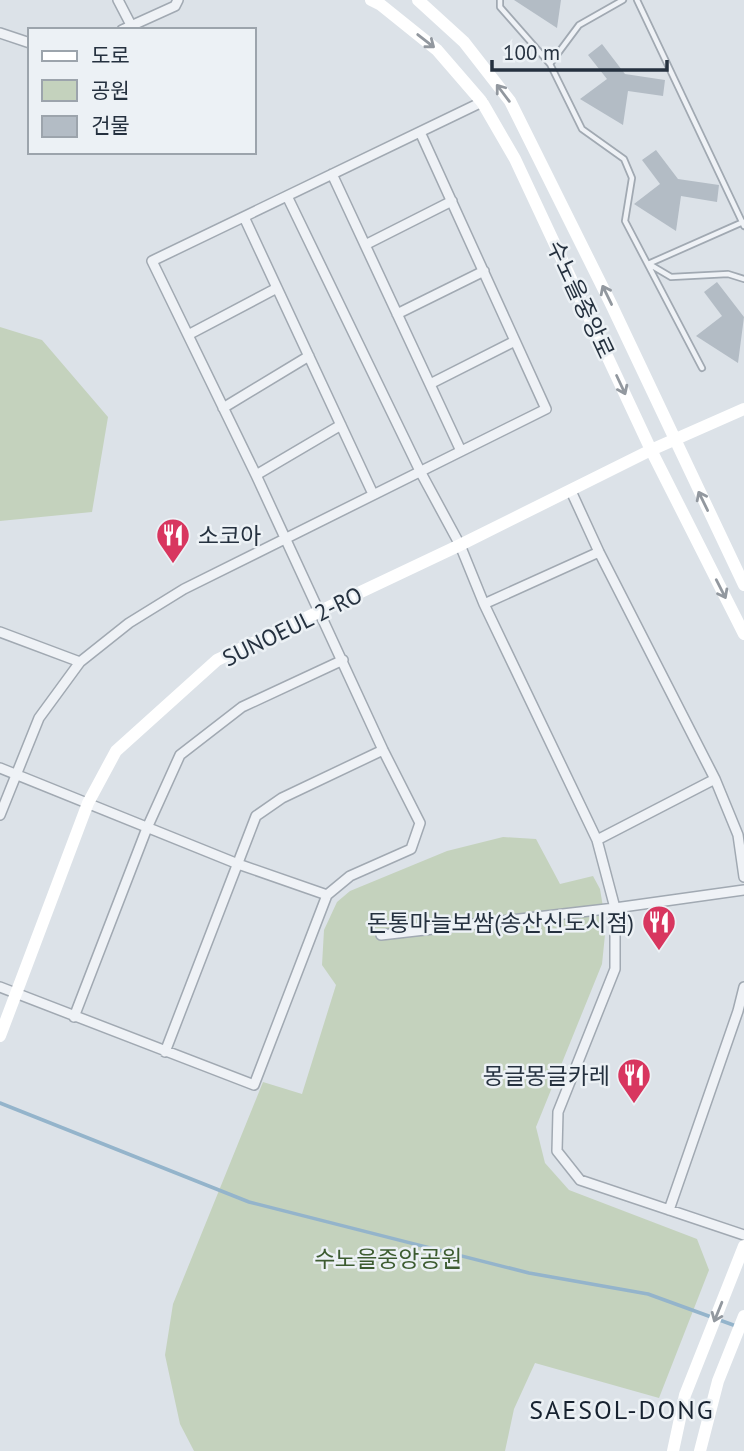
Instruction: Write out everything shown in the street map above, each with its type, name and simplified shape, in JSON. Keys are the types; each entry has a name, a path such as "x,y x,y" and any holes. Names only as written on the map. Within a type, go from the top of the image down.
{"main road":[{"name":"수노을중앙로","path":"371,0 437,50 482,102 515,159 651,450 744,634"},
{"name":"수노을중앙로","path":"418,0 464,42 510,102 611,303 674,442 744,584"},
{"name":"SUNOEUL 2-RO","path":"0,1036 88,803 116,751 217,660 460,545 651,450 744,409"},
{"path":"673,1451 685,1395 744,1246"},
{"path":"699,1451 718,1381 744,1316"}],"street":[{"path":"118,0 127,28 175,6 178,0"},
{"path":"0,33 28,42"},
{"path":"0,987 254,1085 327,895 350,876 411,849 420,823 152,261 482,102"},
{"path":"0,815 39,718 80,662 129,623 184,589 547,409 421,132"},
{"path":"332,174 461,451"},
{"path":"287,196 420,471 460,545 484,604 597,840 615,908 615,969 558,1112 557,1151 580,1180 744,1235"},
{"path":"365,245 452,201"},
{"path":"244,217 373,494"},
{"path":"397,314 484,271"},
{"path":"188,335 277,288"},
{"path":"430,384 516,341"},
{"path":"223,408 309,356"},
{"path":"256,475 341,425"},
{"path":"571,491 599,552 716,779 737,835 744,877"},
{"path":"484,604 599,552"},
{"path":"0,632 80,662"},
{"path":"74,1017 147,828 180,755 242,707 343,660"},
{"path":"165,1052 256,816 282,798 383,750"},
{"path":"0,768 238,864 327,895"},
{"path":"597,840 716,779"},
{"path":"381,935 744,890"},
{"path":"669,1210 744,987"}],"lane":[{"path":"500,0 500,7 550,64 582,129 624,159 632,178 625,221 702,368"},
{"path":"550,64 579,25 623,0"},
{"path":"637,0 743,223 648,264"},
{"path":"648,264 671,277 728,274 744,279"}],"green space":[{"path":"0,327 42,340 108,417 92,512 0,521"},
{"name":"수노을중앙공원","path":"503,837 536,839 560,884 593,876 600,889 606,925 602,964 536,1127 545,1163 569,1190 697,1239 709,1270 659,1398 535,1363 514,1409 505,1451 194,1451 180,1424 165,1355 173,1304 263,1082 302,1094 336,985 322,965 324,930 337,902 350,891 447,851"}],"building":[{"path":"514,0 561,0 557,28"},
{"path":"602,44 625,74 665,80 663,96 628,91 623,125 580,99 607,79 588,55"},
{"path":"656,150 678,179 719,185 717,202 681,196 676,231 634,204 660,184 642,160"},
{"path":"717,282 744,317 738,363 696,336 722,316 704,292"}],"waterway":[{"path":"0,1103 249,1202 529,1273 648,1294 736,1326"}],"place":[{"name":"소코아","path":"173,565"},
{"name":"돈통마늘보쌈(송산신도시점)","path":"659,952"},
{"name":"몽글몽글카레","path":"634,1105"}],"district":[{"name":"SAESOL-DONG","path":"622,1409"}]}
